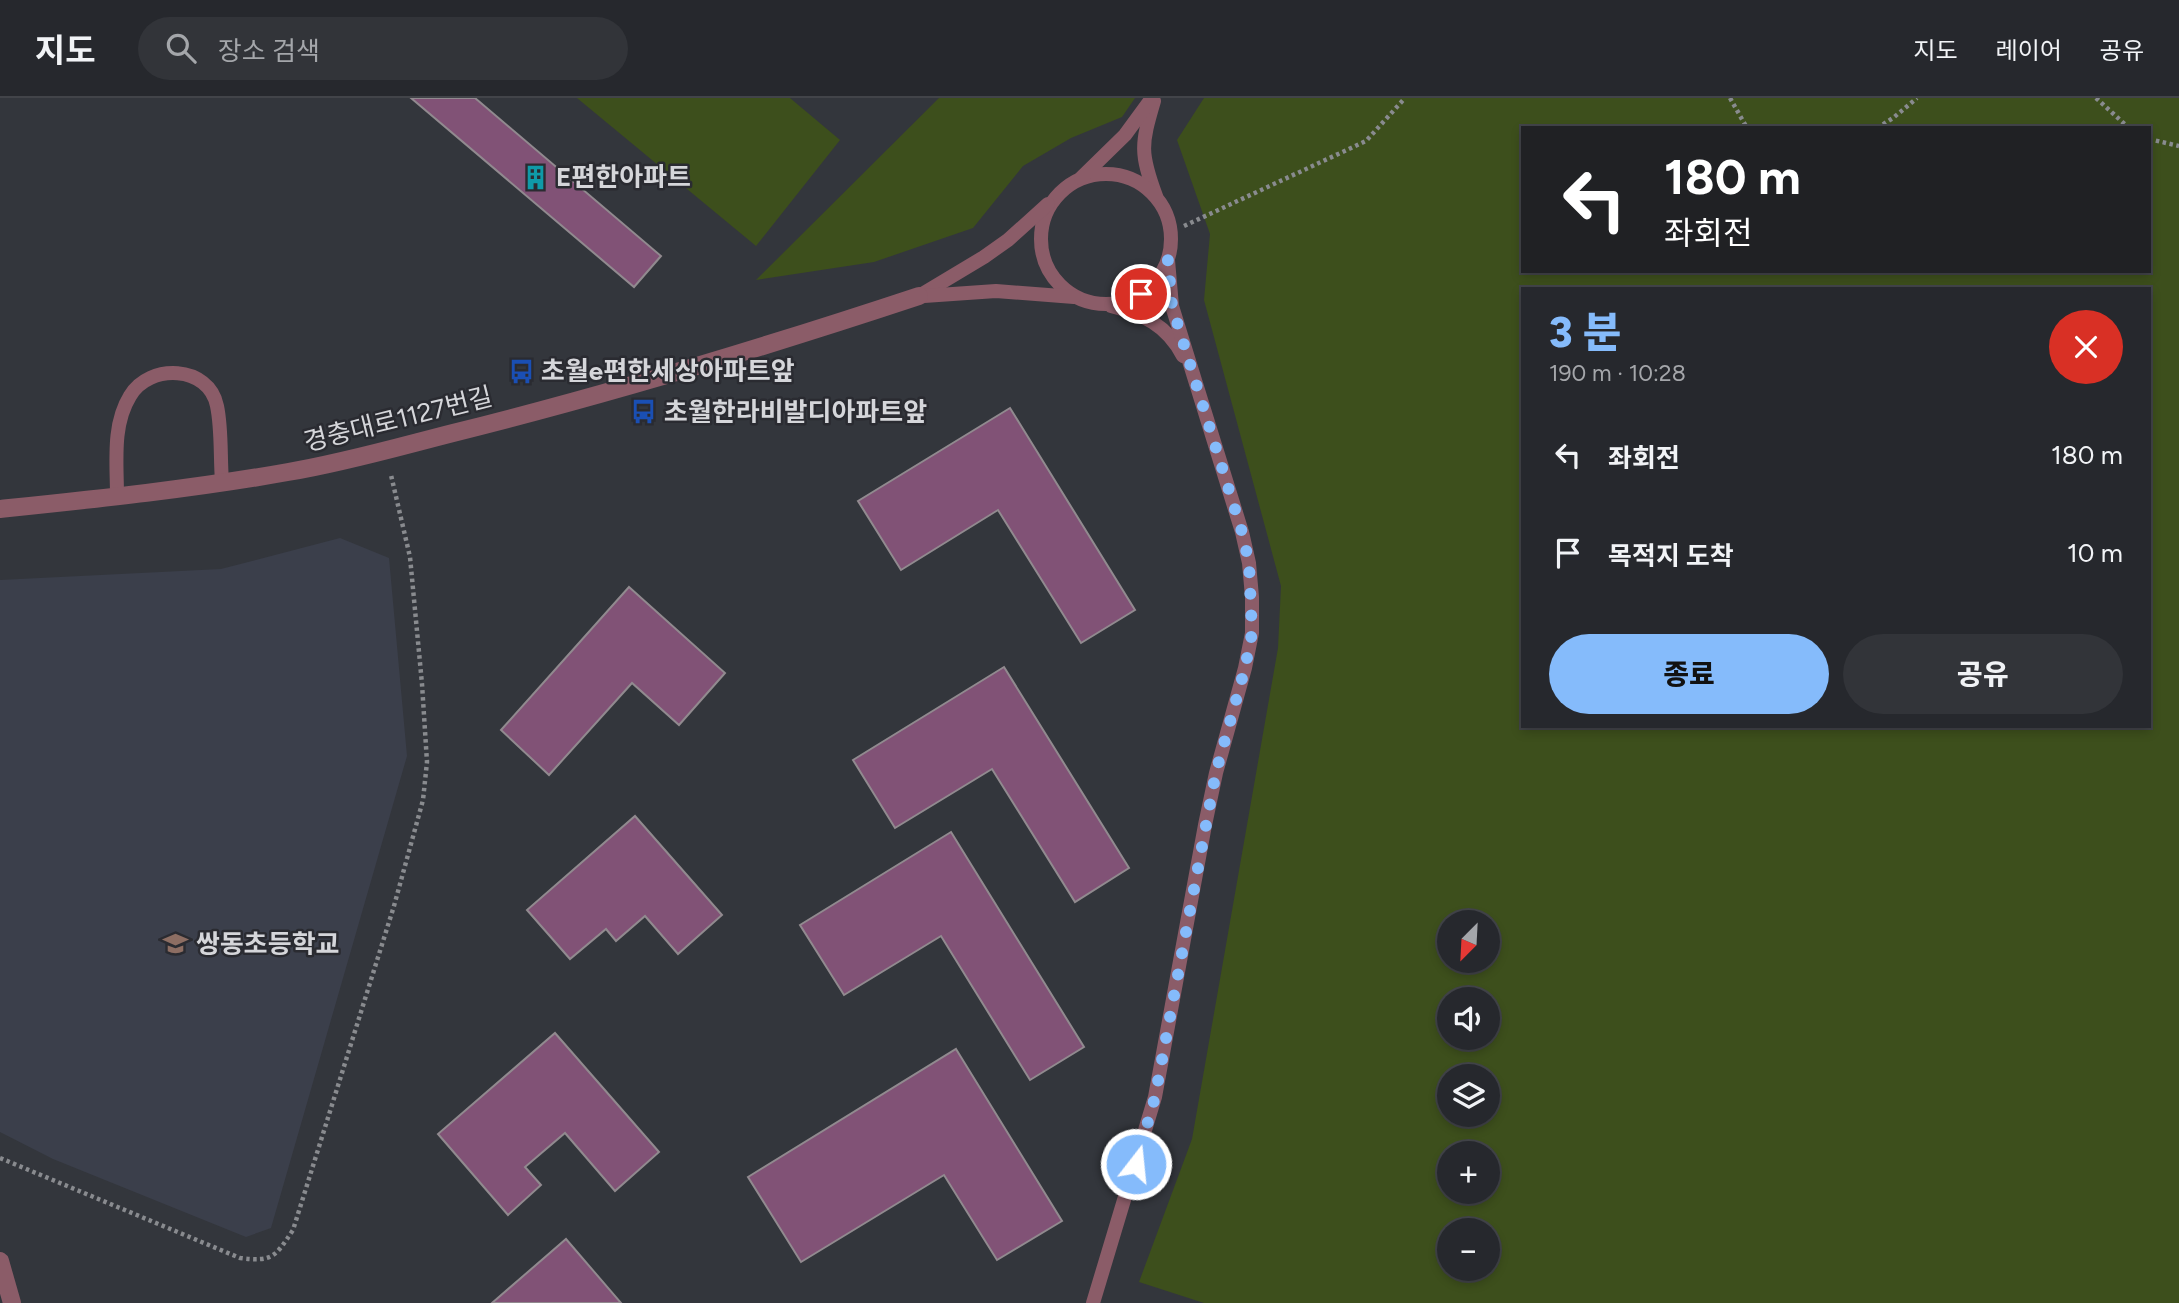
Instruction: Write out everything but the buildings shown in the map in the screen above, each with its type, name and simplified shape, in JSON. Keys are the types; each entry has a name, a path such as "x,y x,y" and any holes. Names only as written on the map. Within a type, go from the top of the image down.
{"street":[{"name":"경충대로1127번길","path":"0,509 289,472 385,450 751,351 919,296"},
{"path":"0,1261 12,1303"}],"lane":[{"path":"919,296 1008,240 1112,149 1153,98"},
{"path":"1093,1303 1155,1097 1216,772 1252,633 1249,563 1242,532 1172,306 1168,260 1172,238 1168,217 1157,197 1143,152 1144,135 1153,98"},
{"path":"1078,180 1099,174 1120,175 1140,183 1157,197"},
{"path":"1061,192 1048,208 1042,228 1042,249 1049,269 1062,286 1079,298"},
{"path":"1099,303 1121,302 1141,294 1158,279 1168,260"},
{"path":"919,296 996,291 1079,298 1135,312 1165,331 1178,347 1192,374"},
{"path":"117,496 116,443 130,395 145,378 169,372 192,376 209,388 217,405 222,481"},
{"path":"1079,1303 1087,1297 1107,1263"}],"path":[{"path":"1184,226 1366,141 1405,98"},
{"path":"1730,98 1746,126"},
{"path":"1880,126 1917,98"},
{"path":"2096,98 2127,126"},
{"path":"2151,139 2179,146"},
{"path":"0,1158 240,1258 263,1261 280,1250 293,1230 394,906 423,800 427,762 410,557 385,450"}],"shaded area":[{"name":"쌍동초등학교","path":"340,538 389,558 407,756 271,1228 246,1237 53,1159 0,1132 0,580 221,569"}],"green space":[{"path":"577,98 790,98 840,140 756,246"},
{"path":"939,98 1135,98 1122,117 1071,138 1023,166 973,228 874,262 756,280"},
{"path":"1204,98 2179,98 2179,1303 1204,1303 1139,1282 1192,1139 1278,648 1281,586 1204,300 1210,234 1177,140"}],"place":[{"name":"E편한아파트","path":"536,177"},
{"name":"초월e편한세상아파트앞","path":"521,371"},
{"name":"초월한라비발디아파트앞","path":"644,412"},
{"name":"쌍동초등학교","path":"176,944"}],"route":[{"path":"1136,1164 1155,1097 1216,772 1252,633 1249,563 1242,532 1172,306 1168,260 1158,279 1141,294"}]}
